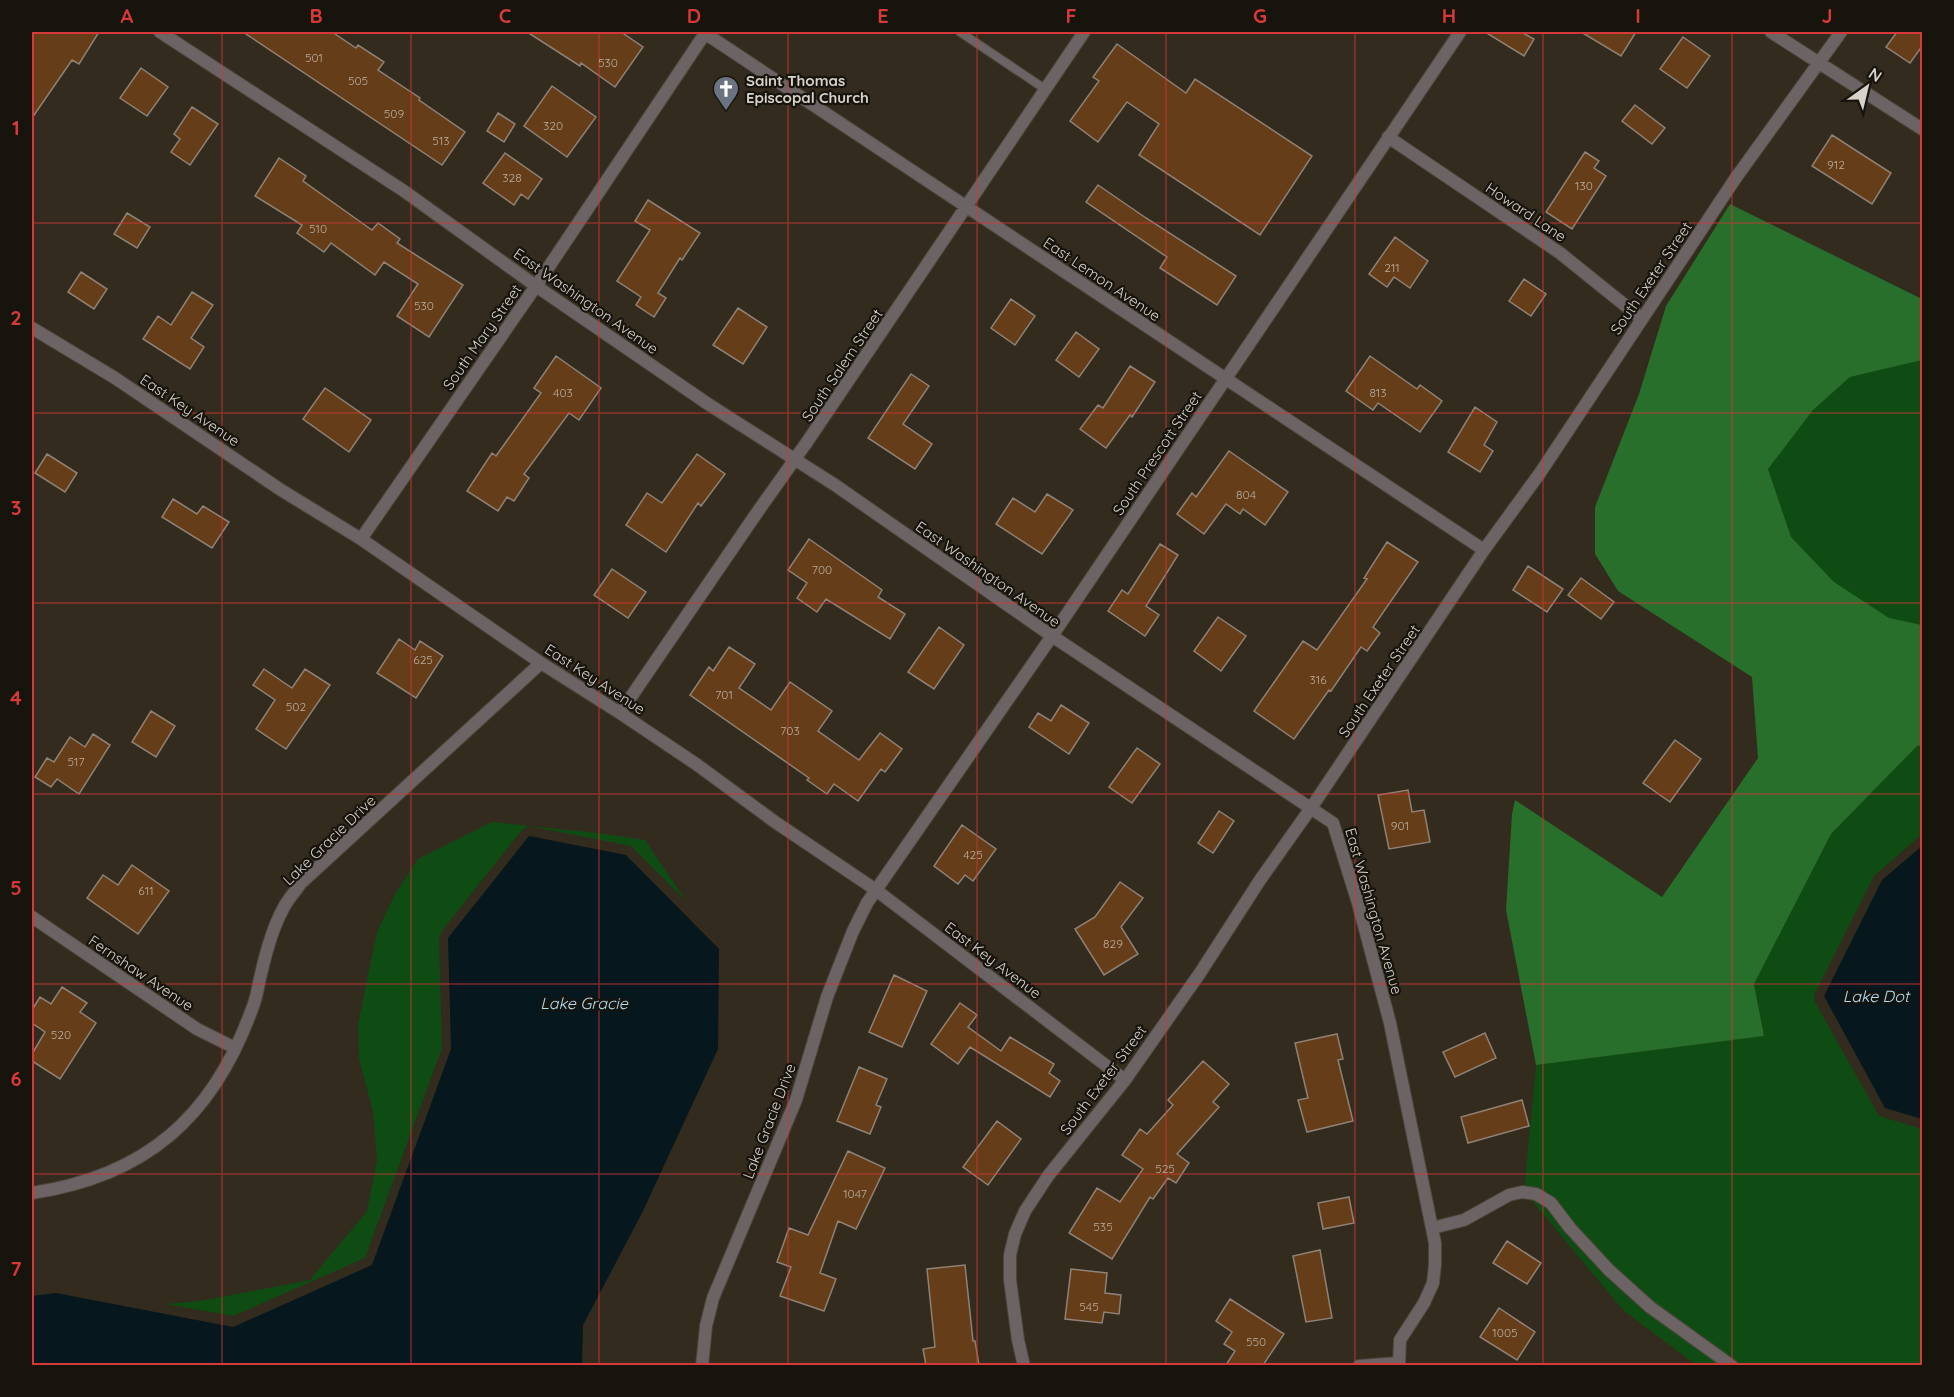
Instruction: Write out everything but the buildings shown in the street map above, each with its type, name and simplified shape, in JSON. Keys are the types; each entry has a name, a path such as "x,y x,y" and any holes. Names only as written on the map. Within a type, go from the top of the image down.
{"street":[{"name":"East Washington Avenue","path":"160,32 404,191 536,286 708,404 794,459 1052,636 1334,823 1390,1023 1432,1228 1436,1265 1432,1283 1424,1303 1400,1340 1399,1364"},
{"name":"South Mary Street","path":"361,539 536,286 705,32"},
{"name":"East Lemon Avenue","path":"705,32 1484,550"},
{"name":"South Salem Street","path":"620,713 967,207 1084,32"},
{"name":"South Prescott Street","path":"876,890 1052,636 1460,32"},
{"path":"1772,32 1923,129"},
{"name":"South Exeter Street","path":"1024,1365 1017,1340 1010,1280 1010,1255 1015,1234 1025,1210 1048,1176 1125,1080 1200,973 1260,880 1484,550 1540,473 1735,179 1841,32"},
{"name":"Howard Lane","path":"1388,137 1560,253 1642,319"},
{"name":"East Key Avenue","path":"32,328 115,378 281,490 361,539 541,663 620,713 876,890 1125,1080"},
{"name":"Lake Gracie Drive","path":"32,1193 88,1181 115,1170 163,1142 189,1120 223,1075 253,1008 271,935 283,908 301,883 541,663"},
{"name":"Lake Gracie Drive","path":"702,1365 706,1326 713,1298 796,1100 828,997 853,931 876,890"},
{"name":"Fernshaw Avenue","path":"32,917 197,1029 235,1048"},
{"path":"1432,1228 1464,1220 1509,1195 1522,1192 1536,1194 1551,1203 1570,1228 1609,1270 1650,1307 1732,1365"},
{"path":"1359,1365 1399,1364"}],"lane":[{"path":"960,32 1045,89"}],"green space":[{"path":"1730,204 1922,299 1922,360 1850,377 1813,410 1768,469 1791,537 1834,582 1889,618 1922,625 1922,745 1917,746 1831,834 1754,984 1764,1036 1536,1065 1506,910 1512,814 1515,800 1662,897 1758,758 1752,677 1618,591 1595,554 1595,507 1639,394 1666,306"},
{"path":"1922,360 1922,625 1889,619 1834,582 1791,537 1768,469 1813,410 1850,377"},
{"path":"1922,745 1922,834 1874,876 1814,995 1815,1002 1879,1116 1922,1129 1922,1365 1696,1365 1623,1310 1524,1191 1536,1065 1764,1036 1754,984 1831,834 1917,746"},
{"path":"492,822 598,833 645,840 686,901 631,846 529,826 522,830 441,932 439,939 442,1048 365,1258 233,1316 166,1304 200,1301 310,1280 367,1211 377,1160 373,1112 359,1058 358,1024 377,932 395,894 418,859"}],"water":[{"name":"Lake Gracie","path":"529,836 626,855 719,949 718,1049 642,1213 583,1325 582,1365 32,1365 32,1296 56,1293 233,1327 372,1265 451,1049 448,938"},
{"name":"Lake Dot","path":"1922,846 1922,1119 1885,1108 1824,996 1882,880"}],"place":[{"name":"Saint Thomas Episcopal Church","path":"726,112"}]}
